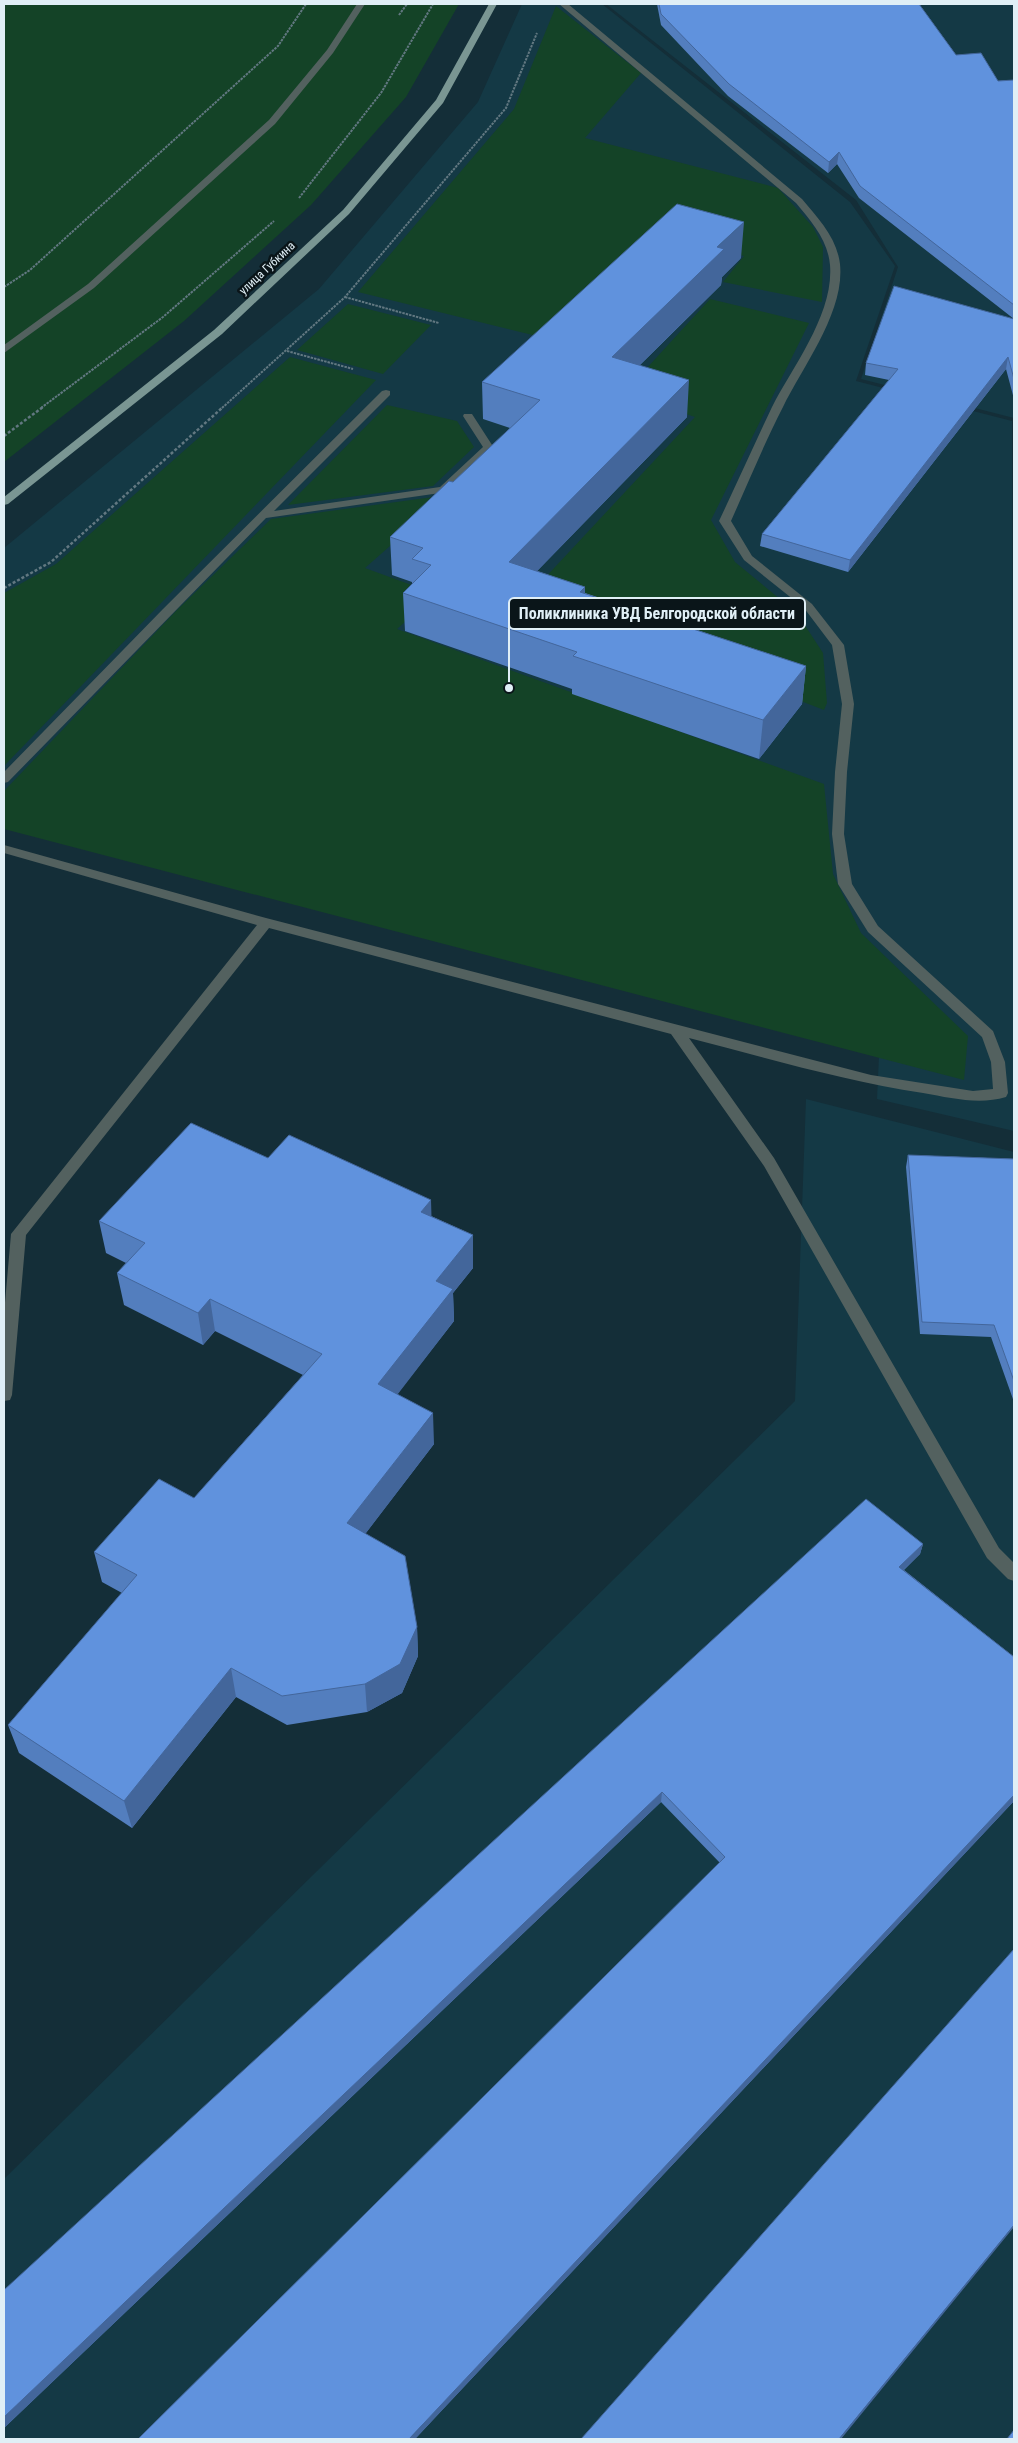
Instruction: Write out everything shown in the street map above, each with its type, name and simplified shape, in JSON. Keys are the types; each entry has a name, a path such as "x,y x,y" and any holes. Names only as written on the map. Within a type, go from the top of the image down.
{"main road":[{"name":"улица Губкина","path":"4,502 218,332 346,212 440,101 493,4"}],"lane":[{"path":"4,350 91,286 272,122 330,51 361,4"},
{"path":"4,850 266,922 871,1080 973,1096 1001,1093 998,1062 988,1035 872,929 845,884 838,834 841,772 848,704 838,645 808,606 748,558 726,521 778,408 831,302 835,266 831,246 820,225 798,201 563,4"},
{"path":"4,779 167,611 266,515 386,393"},
{"path":"266,515 443,490 489,448 468,416"},
{"path":"4,1395 19,1234 266,922"},
{"path":"676,1030 769,1162 993,1553 1014,1574"}],"path":[{"path":"4,287 30,270 278,46 306,4"},
{"path":"296,202 381,94 433,4"},
{"path":"4,588 51,562 345,298 506,108 539,28"},
{"path":"4,436 163,317 281,215"},
{"path":"345,298 439,323"},
{"path":"286,351 358,371"}],"shaded area":[{"path":"522,4 602,4 850,202 895,266 856,381 1012,421 1014,1131 877,1099 879,1056 4,828 4,548 319,289 478,102"},
{"path":"606,4 1014,4 1014,418 861,379 898,267 856,200"},
{"path":"806,1099 1014,1152 1014,2439 4,2439 4,2179 795,1401"}],"green space":[{"path":"4,4 459,4 406,97 311,205 184,321 4,462"},
{"path":"556,6 641,73 585,138 778,188 813,227 823,247 822,302 723,282 744,256 665,236 561,342 358,292 514,109"},
{"path":"710,299 809,323 711,520 735,562 797,613 823,653 827,703 824,710 528,596 695,417 624,393"},
{"path":"348,304 431,325 383,374 297,350"},
{"path":"290,357 376,380 4,766 4,593 56,564"},
{"path":"387,405 457,421 474,447 433,486 288,505"},
{"path":"448,495 365,568 417,587 424,605 397,629 824,784 833,874 861,933 968,1036 964,1080 4,829 4,791 177,610 271,519"}],"building":[{"path":"659,4 919,4 956,55 981,53 998,81 1014,80 1014,305 860,186 839,152 829,162 729,84 661,14"},
{"path":"677,204 744,222 717,247 724,249 612,357 689,380 509,562 585,587 580,592 806,666 763,720 573,656 577,652 403,593 431,565 412,559 423,548 390,537 449,481 453,482 540,400 482,382"},
{"path":"894,286 1014,319 1014,379 1008,357 850,560 762,534 898,369 866,363"},
{"path":"191,1123 268,1158 289,1135 431,1200 421,1212 473,1235 436,1281 453,1289 378,1384 433,1413 347,1523 405,1556 417,1627 400,1664 365,1684 282,1696 231,1668 124,1801 8,1725 137,1575 94,1552 159,1479 194,1498 322,1354 210,1299 198,1313 117,1273 145,1243 99,1221"},
{"path":"908,1155 1014,1159 1014,1381 994,1325 922,1322"},
{"path":"866,1499 923,1544 899,1567 1014,1657 1014,1795 409,2439 138,2439 725,1857 662,1792 4,2417 4,2290"},
{"path":"1014,1949 1014,2225 839,2439 581,2439"},
{"path":"1014,2430 1014,2439 1007,2439"}],"place":[{"name":"Поликлиника УВД Белгородской области","path":"509,688"}]}
